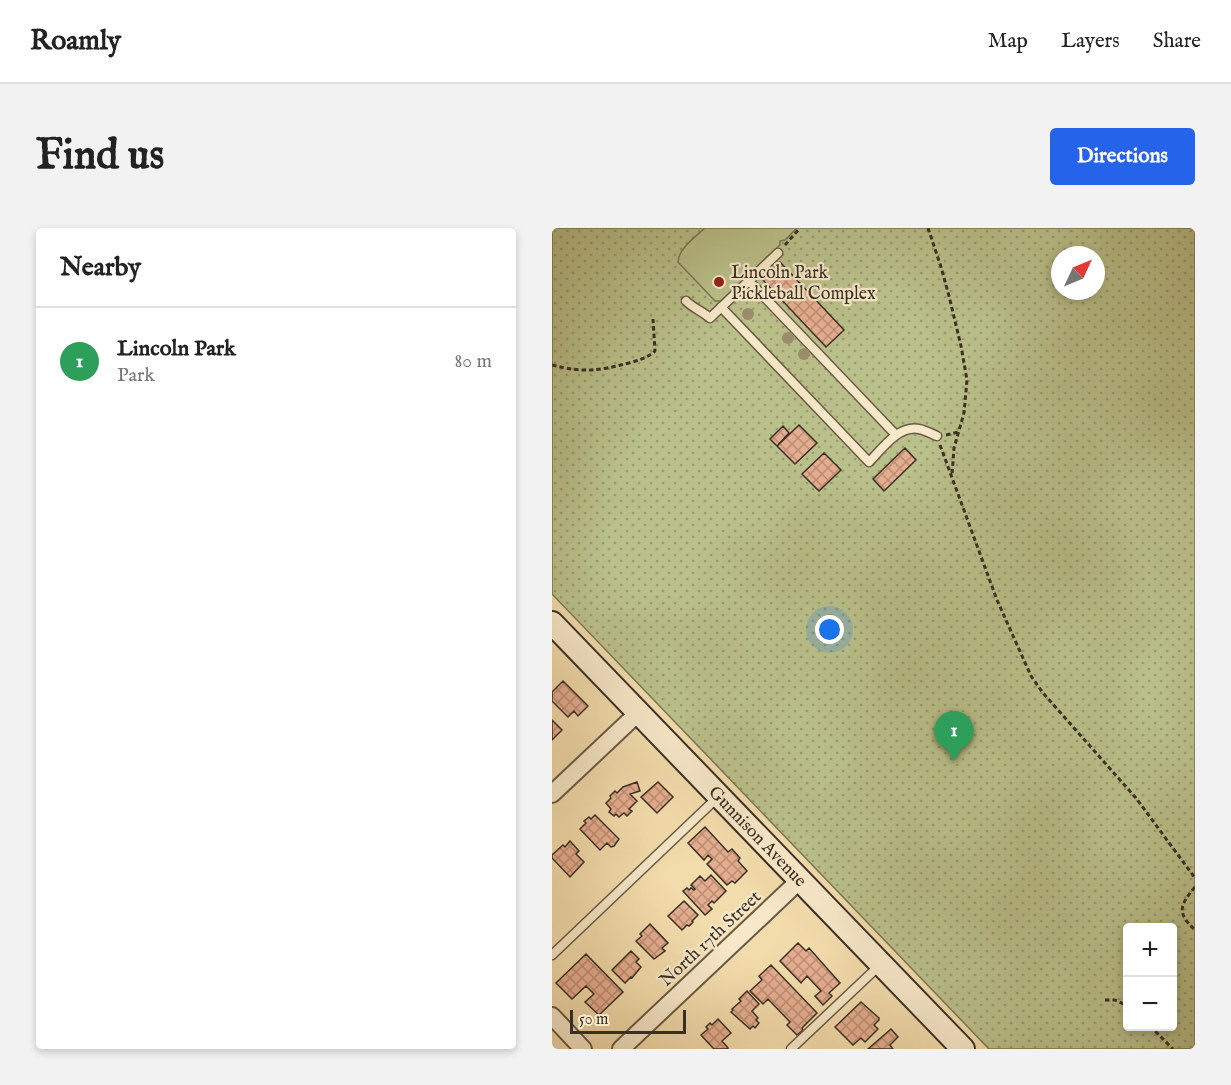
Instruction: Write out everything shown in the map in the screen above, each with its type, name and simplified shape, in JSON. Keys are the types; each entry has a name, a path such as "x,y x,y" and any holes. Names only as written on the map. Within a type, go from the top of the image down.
{"street":[{"name":"Gunnison Avenue","path":"554,628 639,712 961,1048"},
{"path":"552,794 639,712"},
{"name":"North 17th Street","path":"621,1049 800,880"},
{"path":"552,1016 583,1049"}],"lane":[{"path":"686,301 710,318 778,253"},
{"path":"749,280 896,435"},
{"path":"721,307 869,462 896,435 906,430 918,429 937,436"},
{"path":"552,955 719,795"},
{"path":"791,1049 881,964"}],"path":[{"path":"778,253 800,228"},
{"path":"928,228 949,296 967,380 964,414 954,448 952,477"},
{"path":"552,365 583,371 597,371 648,357 655,351 653,319"},
{"path":"937,436 997,600 1031,676 1043,693 1136,798 1195,878"},
{"path":"1195,887 1182,910 1183,917 1195,930"},
{"path":"1105,1000 1115,1000 1123,1004"},
{"path":"1155,1031 1173,1049"}],"green space":[{"path":"552,228 1195,228 1195,1049 989,1049 552,594"},
{"name":"Lincoln Park Pickleball Complex","path":"705,228 797,228 785,240 780,241 780,245 721,301 715,301 678,262 684,248"}],"building":[{"path":"780,262 844,330 826,347 762,279"},
{"path":"799,425 817,443 795,464 777,446"},
{"path":"783,426 789,433 777,446 770,439"},
{"path":"905,448 916,460 884,491 873,479"},
{"path":"824,453 841,470 819,491 802,474"},
{"path":"563,681 588,706 578,716 574,711 568,717 552,701 552,692"},
{"path":"552,720 562,730 552,740"},
{"path":"637,782 640,791 630,794 637,801 629,809 632,811 627,816 624,813 619,817 616,814 614,816 609,812 611,809 606,803 611,798 610,796 615,791 617,793 623,787"},
{"path":"658,782 673,797 657,813 641,797"},
{"path":"595,815 619,839 614,846 611,847 607,843 600,850 580,829 586,823 584,821"},
{"path":"705,827 728,852 732,849 740,858 738,861 747,871 735,883 732,881 727,885 707,864 712,859 708,855 704,860 688,843"},
{"path":"570,841 579,851 576,854 584,862 570,877 552,858 552,855"},
{"path":"711,875 726,891 714,903 712,901 708,905 712,909 705,915 683,891 687,888 694,890 691,885 700,876 705,881"},
{"path":"684,901 698,915 689,926 687,925 682,930 668,916"},
{"path":"650,924 668,943 662,948 665,951 654,959 636,941"},
{"path":"798,943 806,951 809,948 840,983 829,993 832,996 823,1005 815,996 821,991 807,976 801,983 780,961"},
{"path":"631,951 639,959 636,962 641,967 625,983 612,970"},
{"path":"586,954 623,992 599,1015 585,1002 594,994 586,986 572,999 556,983"},
{"path":"771,965 817,1013 797,1035 787,1025 790,1022 768,999 763,1004 750,991 762,980 759,976"},
{"path":"747,991 759,1004 752,1011 759,1023 755,1028 753,1026 750,1029 731,1012"},
{"path":"861,1002 879,1018 874,1025 878,1029 865,1042 861,1038 853,1045 835,1027"},
{"path":"718,1019 731,1033 722,1041 728,1048 726,1049 714,1049 701,1035 708,1029 706,1027 710,1023 712,1025"},
{"path":"891,1029 898,1037 890,1045 893,1049 868,1049"}],"place":[{"name":"Lincoln Park Pickleball Complex","path":"719,282"},
{"name":"Lincoln Park","path":"954,761"}]}
